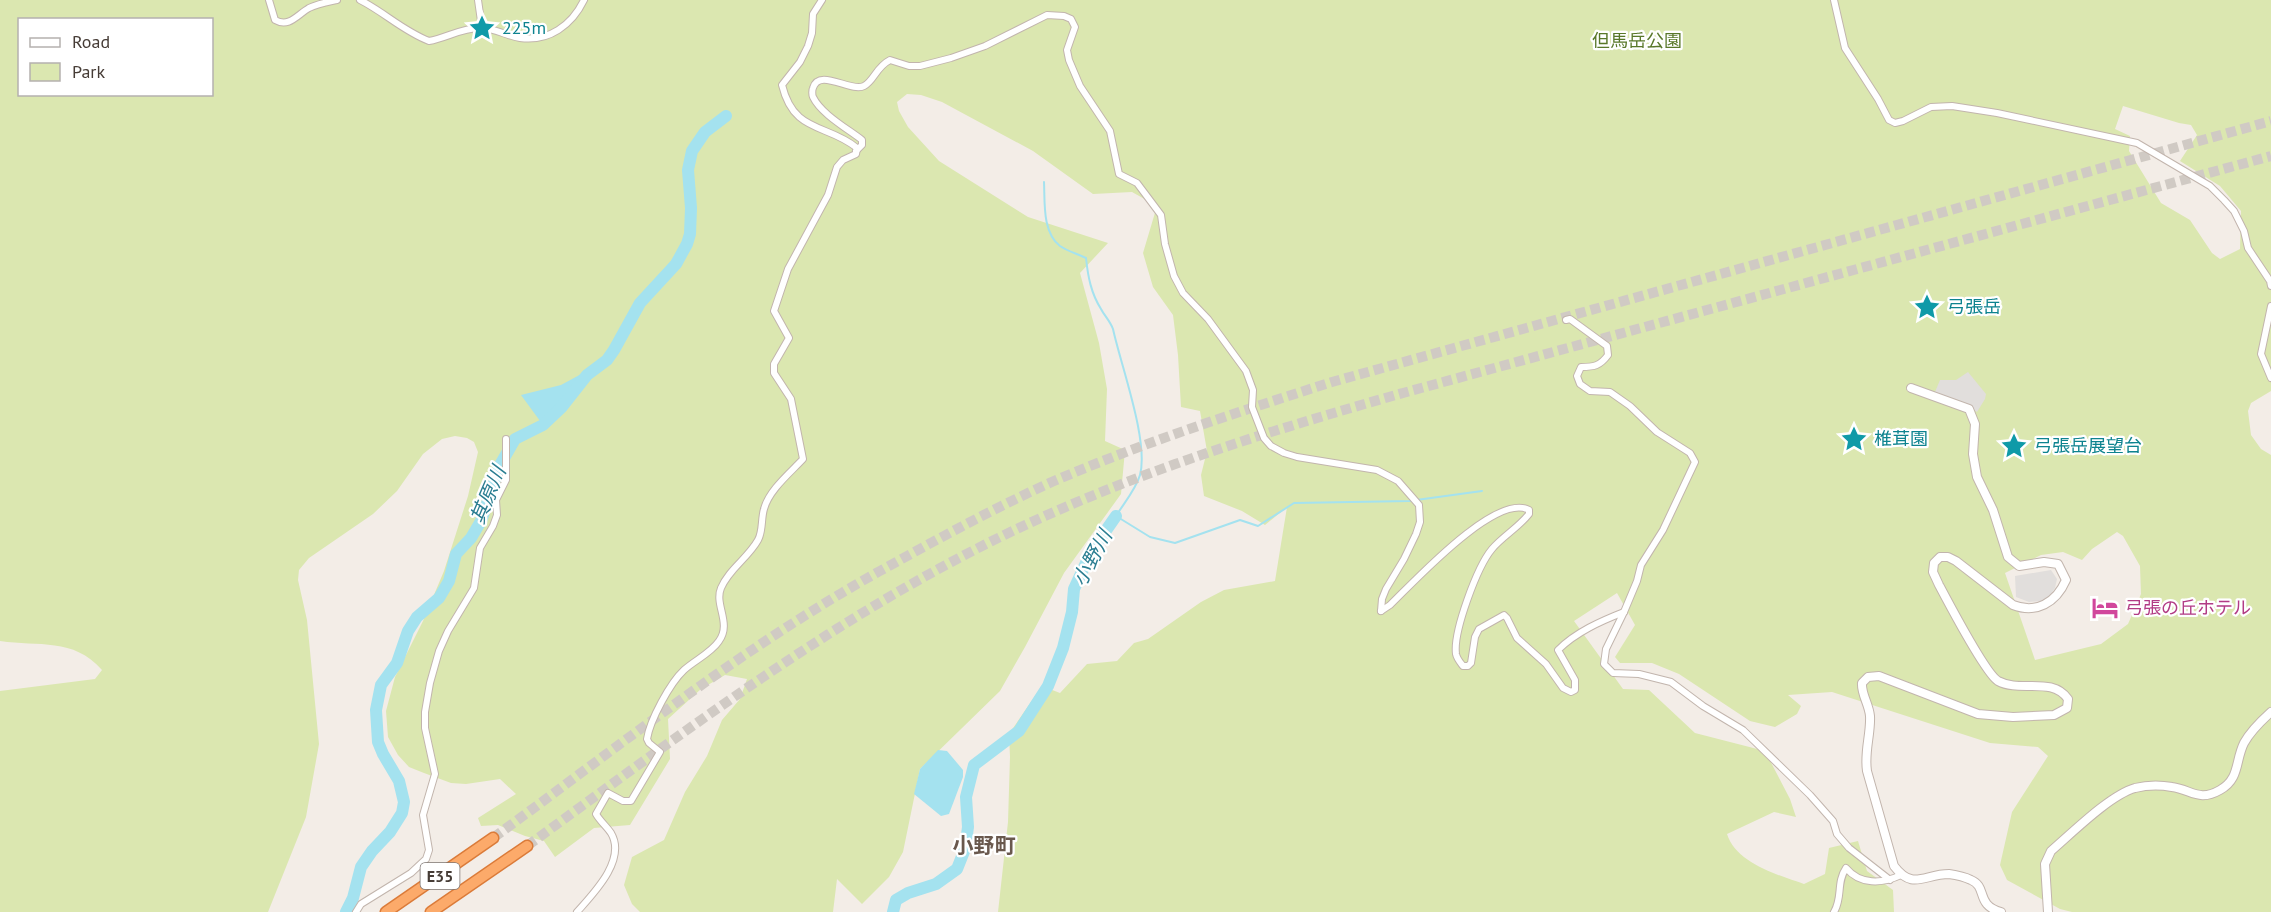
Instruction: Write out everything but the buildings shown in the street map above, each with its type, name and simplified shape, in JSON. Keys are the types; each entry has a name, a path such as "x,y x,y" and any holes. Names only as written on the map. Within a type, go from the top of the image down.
{"highway":[{"name":"E35","path":"386,912 493,838"},
{"name":"E35","path":"430,912 527,846"}],"street":[{"path":"269,0 275,20 281,23 290,22 310,7 337,0"},
{"path":"360,0 377,8 405,30 429,41 470,28 482,27 522,38 543,37 563,28 584,0"},
{"path":"478,0 482,27"},
{"path":"822,0 813,14 812,33 808,46 800,62 782,85 790,106 802,121 851,143 857,148 856,151"},
{"path":"1834,0 1845,48 1889,120 1895,123 1903,122 1931,107 1952,106 1997,113 2137,143 2210,186 2224,200 2234,212 2244,231 2248,248 2271,286"},
{"path":"577,912 607,878 614,852 611,834 596,814 608,793 623,801 631,801 652,768 660,752 647,739 661,704 680,674 721,639 725,629 720,589 730,573 749,555 759,538 766,503 777,487 803,459 791,399 774,373 774,364 789,338 774,311 788,269 828,195 837,167 843,160 856,154 862,145 862,140 834,120 812,96 815,83 824,79 858,88 866,85 881,64 890,60 909,66 920,66 951,58 985,46 1047,15 1064,16 1071,19 1075,27 1067,50 1069,60 1080,86 1110,131 1119,174 1137,183 1161,215 1165,244 1174,276 1183,293 1208,319 1246,371 1252,383 1252,407 1264,438 1271,446 1284,453 1368,468 1387,474 1408,491 1419,505 1420,522 1416,534 1386,589 1381,611 1390,605 1440,555 1469,532 1501,512 1513,507 1521,507 1529,510 1529,514 1492,549 1477,572 1457,638 1457,660 1463,666 1468,666 1471,663 1474,637 1479,629 1503,615 1507,618 1517,638 1546,664 1563,688 1571,692 1575,690 1575,680 1558,650 1565,643 1599,622 1624,612"},
{"path":"2271,306 2261,354 2271,378"},
{"path":"1566,320 1570,319 1592,333 1606,346 1608,355 1598,366 1581,367 1577,376 1580,384 1590,391 1610,392 1630,406 1657,432 1690,453 1695,462 1663,530 1641,565 1637,581 1606,649 1604,660 1607,670 1613,673 1640,674 1671,682 1703,706 1743,730 1810,795 1833,821 1837,834 1848,848 1890,880"},
{"path":"1911,388 1970,409 1975,424 1973,454 1977,477 1993,510 2008,557 2019,566 2044,562 2058,564 2066,580 2054,599 2034,609 2023,609 2013,605 1948,556 1940,556 1934,563 1933,572 1986,667 1998,681 2051,687 2064,693 2068,699 2067,708 2054,715 2013,717 1978,714 1872,675 1864,679 1862,689 1870,716 1865,762 1894,866 1901,875 1915,881 1950,874 1971,880 1978,884 1985,903 1990,908 2001,912"},
{"path":"356,912 361,904 411,873 426,859 429,850 423,815 435,774 425,728 428,693 439,651 448,631 474,588 480,548 497,515 496,500 507,480 506,439"},
{"path":"2048,912 2045,864 2051,851 2119,795 2136,788 2174,787 2201,796 2218,791 2230,784 2236,772 2242,746 2248,736 2271,712"},
{"path":"1834,912 1839,900 1840,877 1846,868 1852,875 1870,882 1890,880 1901,875"}],"green space":[{"name":"但馬岳公園","path":"0,0 2271,0 2271,391 2251,403 2248,411 2251,435 2261,449 2271,455 2271,912 2072,912 2060,909 2007,880 2000,865 2012,812 2048,756 2038,747 1990,743 1832,692 1788,695 1801,706 1797,714 1775,727 1750,721 1679,674 1652,663 1620,663 1615,657 1635,625 1617,593 1574,621 1623,689 1649,690 1695,733 1765,751 1790,799 1796,817 1774,812 1727,834 1739,853 1759,866 1804,884 1825,874 1829,848 1858,841 1867,871 1893,890 1894,912 998,912 1008,822 1009,734 1042,686 1060,693 1087,664 1117,661 1134,643 1148,639 1201,602 1224,590 1275,581 1287,507 1265,525 1242,511 1204,496 1201,475 1207,451 1200,411 1181,407 1173,315 1153,287 1143,253 1157,206 1132,192 1093,194 1033,151 942,102 921,95 907,94 897,102 899,111 908,127 939,161 1028,217 1108,243 1080,273 1099,343 1107,389 1105,441 1125,450 1121,494 1064,573 1000,691 920,769 903,852 889,877 862,904 837,879 833,912 640,912 632,904 624,885 632,857 664,840 685,792 707,756 722,720 740,699 747,679 725,675 701,689 668,719 670,759 630,825 594,828 555,857 544,841 498,825 481,826 478,818 516,794 500,779 466,784 451,783 409,767 398,755 388,737 386,711 395,677 423,621 444,571 468,496 478,452 474,442 467,438 455,436 442,439 423,454 397,491 373,514 309,558 299,570 298,580 307,620 319,744 306,817 268,912 0,912 0,691 95,679 102,670 79,652 67,648 55,645 0,641","holes":["2123,106 2191,125 2197,135 2180,161 2220,186 2241,211 2240,249 2220,259 2212,253 2190,220 2161,203 2129,151 2130,136 2115,129","2117,532 2123,536 2140,566 2141,594 2128,624 2101,644 2035,660 2005,573 2041,555 2063,552 2082,560 2092,549"]}],"shaded area":[{"path":"1968,372 1986,394 1977,412 1966,404 1935,392 1940,380 1956,380"},
{"path":"2051,570 2057,579 2055,588 2048,598 2029,602 2016,597 2015,576"}],"water":[{"path":"585,372 587,375 561,408 543,425 521,395 561,385"},
{"path":"938,750 947,751 963,770 963,777 949,814 941,816 914,794 920,769"}],"waterway":[{"name":"其原川","path":"346,912 353,898 361,867 390,832 402,813 404,802 399,781 378,742 376,710 381,685 397,663 408,631 417,617 439,598 449,581 456,554 471,538 481,521 500,465 515,439 543,425 561,408 587,375 607,360 640,303 676,264 690,234 691,208 688,170 692,151 705,132 726,116"},
{"name":"小野川","path":"1044,182 1047,225 1050,233 1060,246 1086,258 1092,291 1113,329 1138,424 1142,460 1140,475 1133,491 1116,516 1150,537 1175,543 1240,520 1258,526 1294,503 1409,501 1482,491"},
{"name":"小野川","path":"893,912 896,900 908,893 936,884 957,869 965,849 968,827 966,797 974,765 1019,731 1048,686 1063,648 1072,612 1074,589 1091,552 1116,516"}],"tunnel":[{"path":"493,838 730,665 828,601 987,513 1088,467 1192,428 1332,382 2271,121"},
{"path":"527,846 752,684 869,609 990,542 1090,496 1245,440 1350,408 2271,156"}],"place":[{"name":"225m","path":"482,28"},
{"name":"弓張岳","path":"1927,307"},
{"name":"椎茸園","path":"1854,439"},
{"name":"弓張岳展望台","path":"2014,446"},
{"name":"弓張の丘ホテル","path":"2105,608"}],"district":[{"name":"小野町","path":"984,846"}]}
